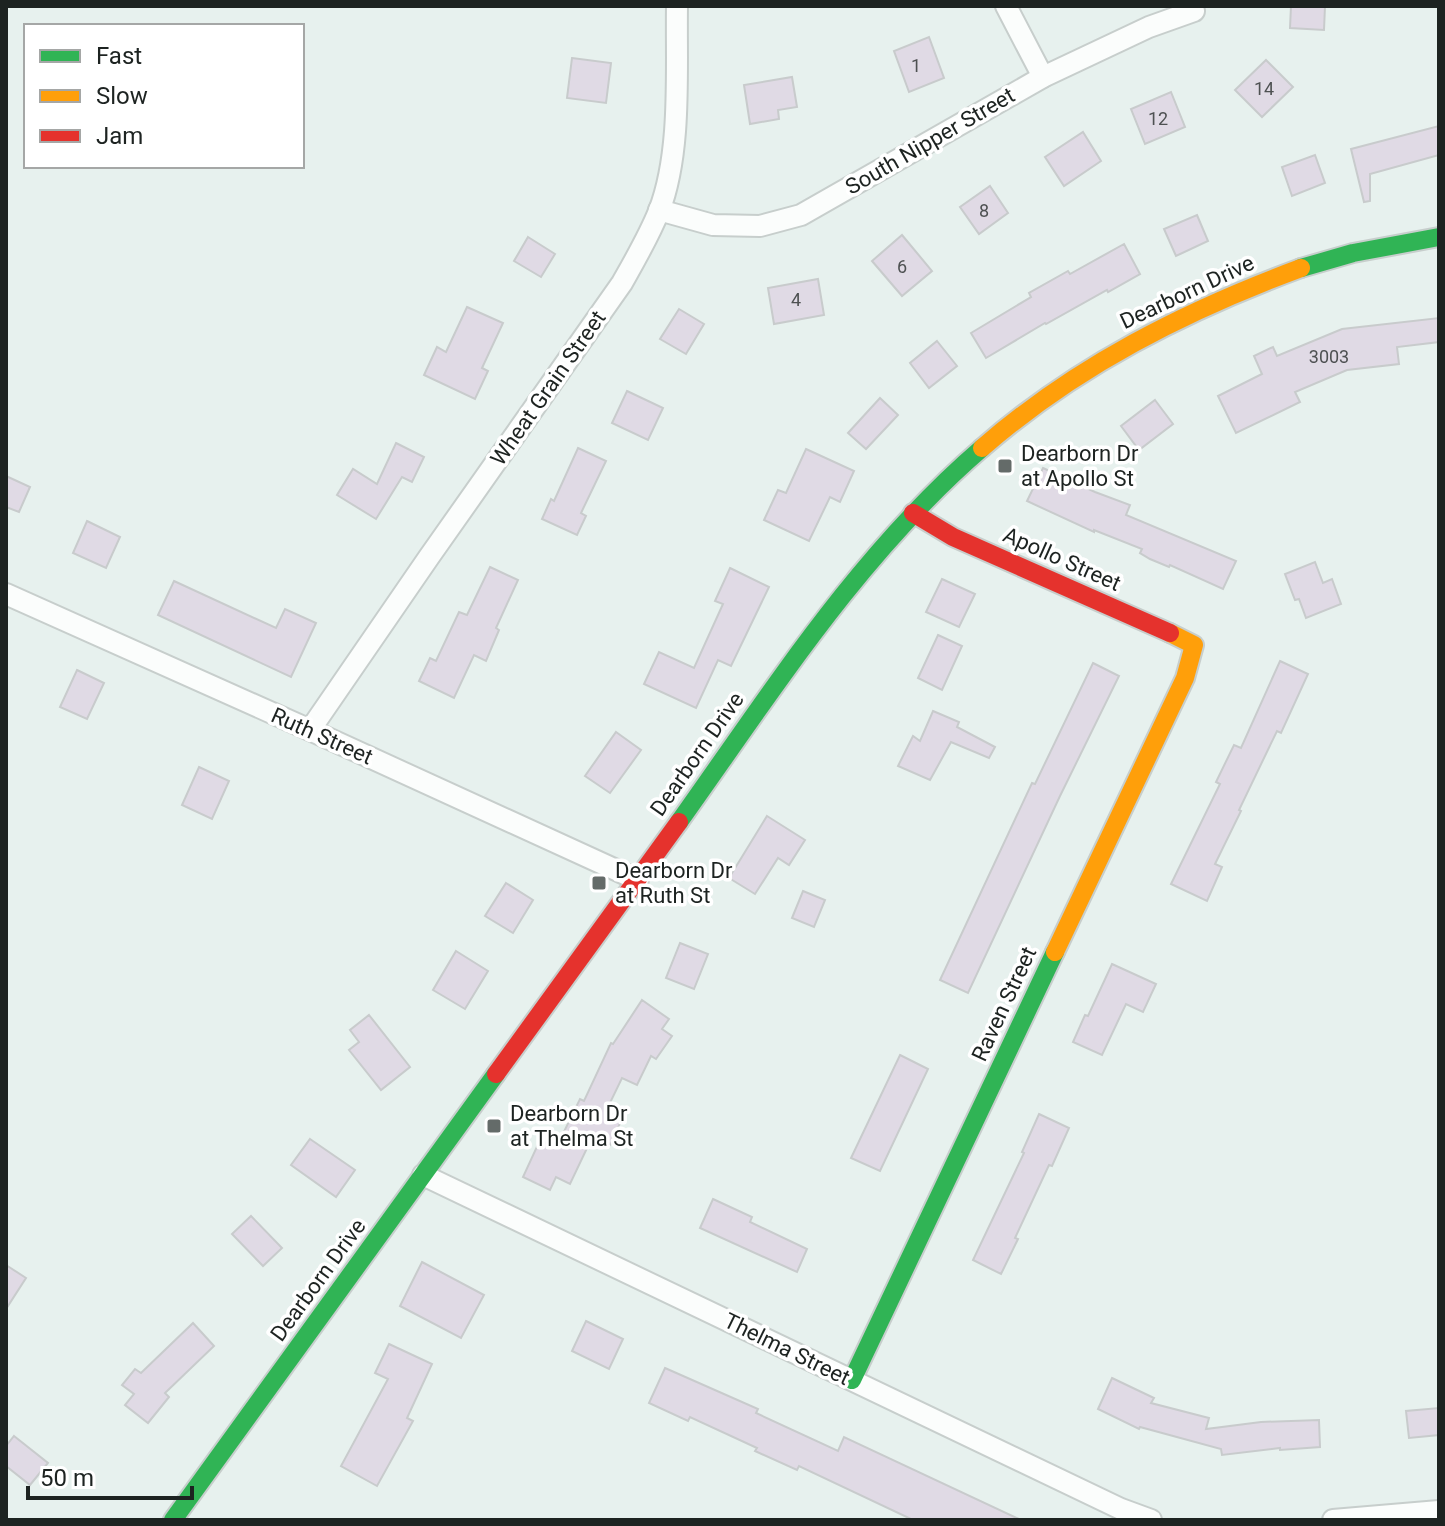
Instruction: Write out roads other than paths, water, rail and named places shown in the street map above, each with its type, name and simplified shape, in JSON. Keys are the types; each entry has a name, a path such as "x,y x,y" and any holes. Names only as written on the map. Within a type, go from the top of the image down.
{"street":[{"name":"Wheat Grain Street","path":"310,730 622,283 664,194 675,118 677,6"},
{"path":"1006,6 1043,77"},
{"name":"South Nipper Street","path":"659,210 713,225 760,226 801,215 1043,77 1149,27 1194,11"},
{"name":"Dearborn Drive","path":"173,1520 638,880 790,665 855,578 913,513 1006,427 1038,402 1158,329 1214,301 1303,267 1368,250 1439,237"},
{"name":"Apollo Street","path":"913,513 953,537 1194,645"},
{"name":"Ruth Street","path":"6,594 638,880"},
{"name":"Raven Street","path":"852,1380 1185,678 1194,645"},
{"name":"Thelma Street","path":"423,1175 1121,1509 1151,1520"},
{"path":"1333,1520 1439,1511"}],"place":[{"name":"Dearborn Dr at Apollo St","path":"1005,466"},
{"name":"Dearborn Dr at Ruth St","path":"599,883"},
{"name":"Dearborn Dr at Thelma St","path":"494,1126"}]}
